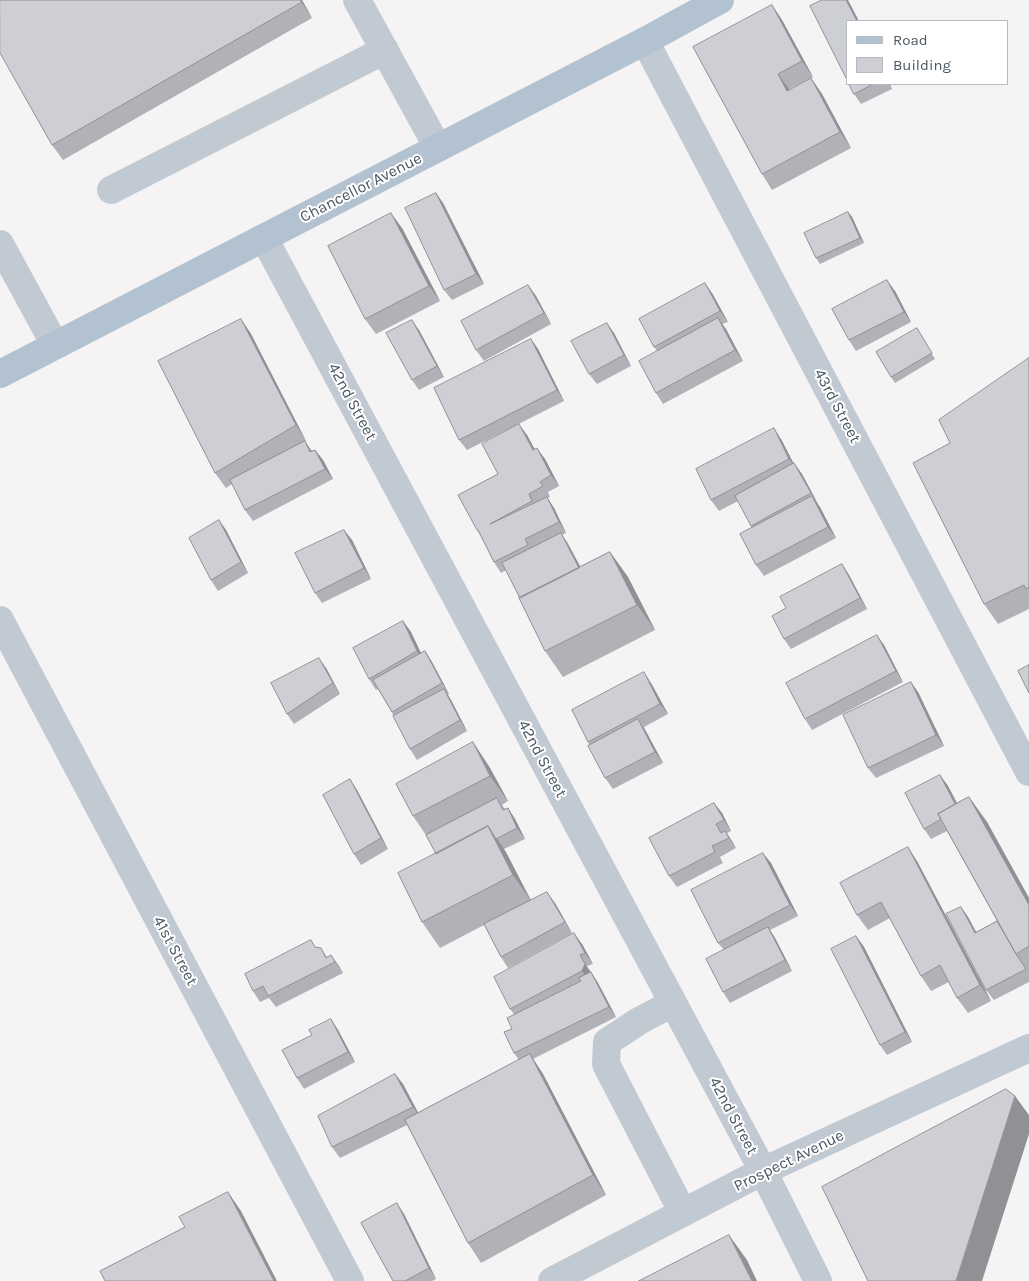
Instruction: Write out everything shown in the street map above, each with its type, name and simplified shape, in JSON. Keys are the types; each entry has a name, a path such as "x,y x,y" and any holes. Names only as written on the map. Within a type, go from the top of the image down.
{"main road":[{"name":"Chancellor Avenue","path":"0,374 645,41 720,0"}],"street":[{"path":"357,0 438,148"},
{"name":"43rd Street","path":"645,41 1029,772"},
{"path":"111,190 385,50"},
{"name":"42nd Street","path":"264,238 763,1171 818,1281"},
{"path":"0,244 55,345"},
{"name":"41st Street","path":"0,620 350,1281"},
{"path":"673,1003 607,1042 606,1064 683,1213"},
{"name":"Prospect Avenue","path":"552,1281 763,1171 1029,1048"}],"building":[{"path":"0,0 300,0 302,2 52,145 0,53"},
{"path":"822,0 846,0 856,20 846,20 846,78 810,6"},
{"path":"772,5 802,61 778,74 787,91 811,78 840,132 762,174 693,47"},
{"path":"850,85 871,85 854,94"},
{"path":"436,193 476,274 444,290 405,208"},
{"path":"848,212 860,238 816,258 804,233"},
{"path":"391,213 429,286 365,319 328,246"},
{"path":"887,280 904,312 849,340 832,309"},
{"path":"705,283 720,311 654,347 639,319"},
{"path":"528,285 544,313 476,350 461,321"},
{"path":"718,318 735,350 656,393 639,361"},
{"path":"241,319 296,425 215,473 158,361"},
{"path":"412,320 437,366 412,380 386,333"},
{"path":"607,323 624,355 589,374 571,341"},
{"path":"917,328 932,353 891,377 876,352"},
{"path":"531,339 557,390 459,440 434,388"},
{"path":"1029,358 1029,587 1026,589 1024,585 984,604 913,463 950,443 939,420"},
{"path":"519,424 533,450 537,448 551,475 540,482 543,486 529,494 532,501 490,524 547,497 559,522 525,539 528,545 494,562 458,495 498,474 482,444"},
{"path":"774,428 789,459 711,500 696,469"},
{"path":"305,441 310,452 315,450 325,469 245,510 230,480"},
{"path":"794,463 811,493 751,526 735,496"},
{"path":"812,496 828,527 756,565 740,534"},
{"path":"219,520 241,562 211,580 189,538"},
{"path":"344,530 364,568 315,593 295,553"},
{"path":"561,533 579,568 520,598 502,563"},
{"path":"610,552 637,605 545,651 519,598"},
{"path":"842,564 860,598 784,639 772,616 786,608 780,597"},
{"path":"403,621 417,651 369,679 353,648"},
{"path":"877,635 896,671 805,719 786,683"},
{"path":"425,651 442,683 392,712 373,680"},
{"path":"319,658 333,683 287,714 271,683"},
{"path":"1029,665 1029,693 1018,671"},
{"path":"644,672 660,704 588,742 572,710"},
{"path":"911,682 936,735 868,768 843,715"},
{"path":"444,689 460,720 410,749 393,716"},
{"path":"638,719 655,752 605,778 588,746"},
{"path":"473,742 490,776 413,816 396,784"},
{"path":"940,775 955,804 938,814 941,819 924,829 905,793"},
{"path":"350,779 381,838 354,854 323,795"},
{"path":"969,797 1029,905 1029,946 1016,954 938,814"},
{"path":"497,798 503,810 508,808 517,828 496,839 488,826 436,854 426,835"},
{"path":"714,803 724,820 716,824 721,833 725,831 729,838 712,846 715,852 669,876 649,838"},
{"path":"488,826 513,875 422,922 398,873"},
{"path":"908,847 980,985 957,998 940,965 921,976 881,902 857,915 840,883"},
{"path":"763,853 790,905 718,943 691,890"},
{"path":"547,892 565,922 501,957 484,924"},
{"path":"961,907 975,933 997,921 1026,969 986,990 946,914"},
{"path":"768,927 785,960 723,992 706,959"},
{"path":"574,933 585,953 580,955 585,964 582,971 510,1009 494,977"},
{"path":"856,936 905,1032 880,1045 831,949"},
{"path":"311,940 315,947 321,948 326,958 331,955 335,962 268,996 263,986 253,991 245,974"},
{"path":"591,972 609,1007 514,1053 504,1032 512,1029 507,1018 581,981 579,978"},
{"path":"331,1019 348,1052 297,1078 282,1050 312,1035 309,1030"},
{"path":"530,1054 593,1175 468,1243 405,1120"},
{"path":"395,1074 413,1107 332,1147 318,1116"},
{"path":"1006,1089 1015,1096 956,1281 868,1281 822,1187"},
{"path":"228,1192 274,1281 105,1281 100,1271 185,1227 179,1217"},
{"path":"397,1203 429,1268 405,1281 393,1281 361,1223"},
{"path":"729,1235 752,1281 639,1281"}]}
